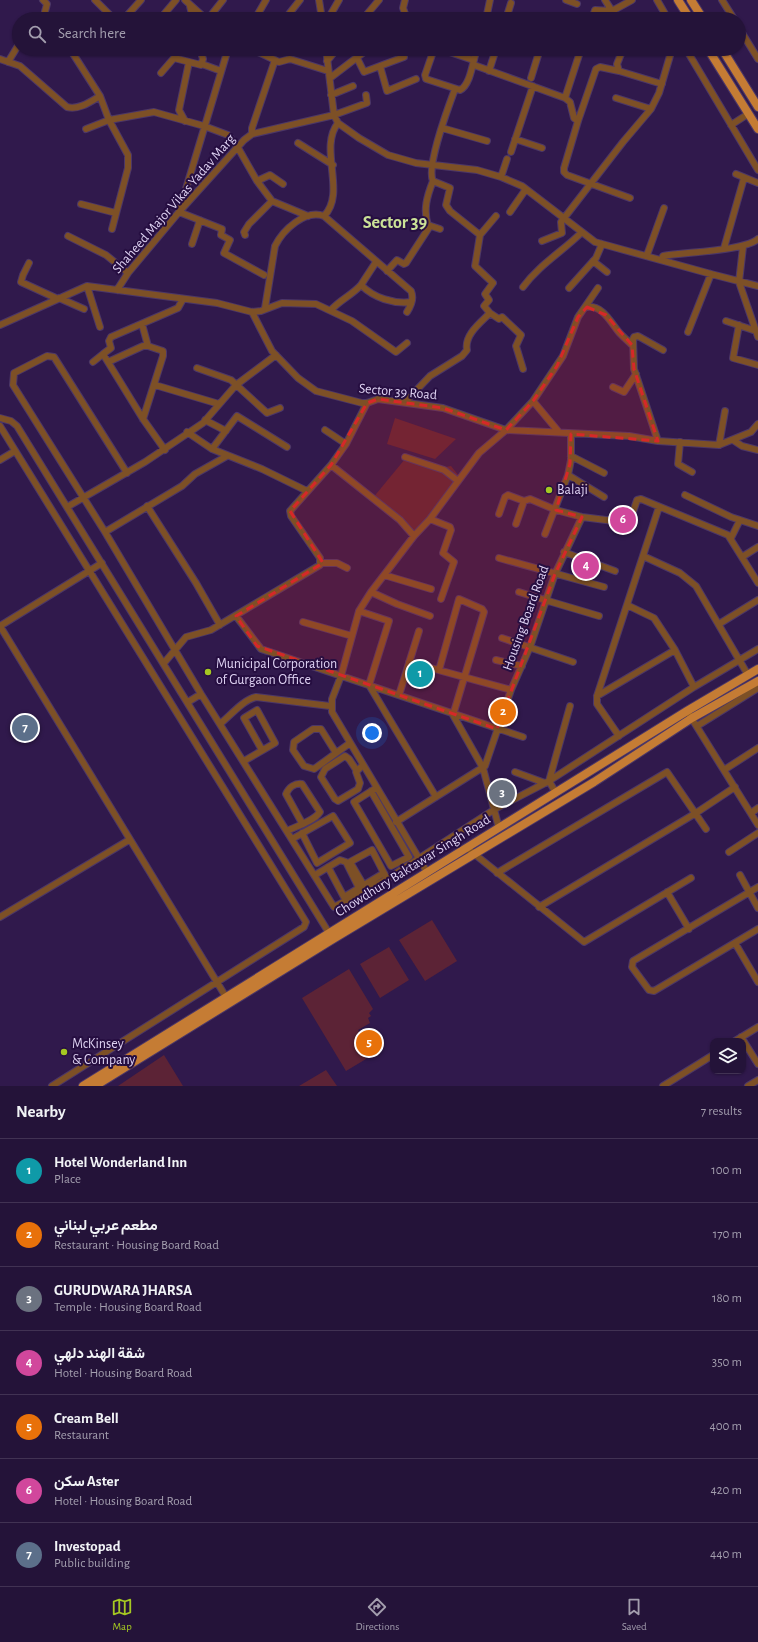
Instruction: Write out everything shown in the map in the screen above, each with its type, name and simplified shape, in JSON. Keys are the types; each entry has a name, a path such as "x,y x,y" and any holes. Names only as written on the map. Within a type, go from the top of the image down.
{"main road":[{"path":"678,0 685,12"},
{"path":"691,0 699,12"},
{"path":"712,56 758,129"},
{"path":"726,56 758,107"},
{"name":"Chowdhury Baktawar Singh Road","path":"95,1086 333,938 594,782 690,714 758,669"},
{"name":"Chowdhury Baktawar Singh Road","path":"83,1086 499,828 690,714 758,681"}],"street":[{"path":"130,12 141,0"},
{"path":"166,12 176,0"},
{"path":"185,0 198,12"},
{"path":"213,12 223,0"},
{"path":"259,12 266,0"},
{"path":"291,12 300,0"},
{"path":"319,0 321,12"},
{"path":"332,12 339,0"},
{"path":"369,12 379,0"},
{"path":"404,12 403,8 405,0"},
{"path":"487,12 490,0"},
{"path":"566,0 577,4"},
{"path":"606,0 612,11"},
{"path":"594,12 595,10 612,11 632,0"},
{"path":"656,0 664,12"},
{"path":"722,0 730,12"},
{"path":"44,12 46,1"},
{"path":"97,1 107,12"},
{"path":"508,12 511,3"},
{"path":"190,6 191,12"},
{"path":"746,39 758,59"},
{"path":"8,62 12,55"},
{"path":"74,56 100,96 109,120 128,155 129,161 112,229"},
{"path":"202,56 202,64"},
{"path":"226,56 179,212 222,229 221,235 230,240 224,253 264,276"},
{"path":"268,56 281,62 290,59 329,74"},
{"path":"327,56 334,115 338,122 359,138 388,155 416,163 432,163 477,170 501,177 526,189 592,240 739,282 758,286"},
{"path":"327,61 331,56"},
{"path":"329,74 359,56"},
{"path":"356,58 364,72 404,56"},
{"path":"432,56 425,77 455,89 463,89 474,56"},
{"path":"458,56 489,71 565,98 570,102 574,118 578,121"},
{"path":"489,71 494,56"},
{"path":"531,78 538,56"},
{"path":"565,98 580,56"},
{"path":"619,71 617,64 620,56"},
{"path":"542,241 562,233 561,224 591,183 651,109 662,84 670,56"},
{"path":"690,56 758,170"},
{"path":"161,73 174,58 199,65 202,64 221,71"},
{"path":"0,59 20,66 66,107 71,108 84,105 100,96"},
{"path":"252,134 252,128 274,60"},
{"path":"185,121 179,110 189,62"},
{"path":"380,66 387,91 416,79"},
{"path":"630,198 567,175 564,172 564,168 596,69 600,67 619,71 662,84"},
{"path":"331,95 353,86"},
{"path":"511,152 533,86"},
{"path":"440,229 428,224 425,207 433,181 431,174 432,163 455,89"},
{"name":"Shaheed Major Vikas Yadav Marg","path":"87,286 117,290 128,273 179,212 237,146 252,134 334,115 367,103 366,95"},
{"path":"616,98 651,109"},
{"path":"86,129 109,120 154,112 204,126 228,135 237,146 257,181 272,201 308,216"},
{"path":"731,125 748,114"},
{"path":"324,216 332,205 333,165 330,138 338,122"},
{"path":"442,128 468,134 487,141"},
{"path":"515,139 542,148"},
{"path":"298,142 333,165"},
{"path":"501,177 507,159"},
{"path":"736,174 758,183"},
{"path":"257,181 270,175 283,184"},
{"path":"724,248 744,178"},
{"path":"433,181 450,188 446,206 480,234"},
{"path":"510,212 526,189"},
{"path":"245,235 244,232 249,224 272,201"},
{"path":"82,204 116,213"},
{"path":"647,255 664,208"},
{"path":"266,308 276,246 284,233 314,213 324,216 411,291 411,302 407,312"},
{"path":"496,216 480,234 475,266 493,283 485,294 489,300 484,306 490,313 499,319 502,317 520,335 516,346 523,369"},
{"path":"192,244 200,220"},
{"path":"387,271 397,260 404,264 406,263 430,226"},
{"path":"523,287 540,268 567,248 582,232"},
{"path":"68,236 106,256 128,273"},
{"path":"662,259 663,256 677,253 743,247 758,239"},
{"path":"569,288 593,261 602,244"},
{"path":"743,247 739,282 757,334"},
{"path":"593,261 607,272"},
{"path":"331,310 338,302 351,295 361,285 376,262"},
{"path":"29,263 21,282 84,309"},
{"path":"688,332 711,274"},
{"path":"361,285 375,296 396,302 411,302"},
{"path":"0,325 87,286 100,326"},
{"path":"374,790 354,802 391,866 409,857 374,790 363,765 330,706 341,676 359,611 371,592 414,536 430,520 479,453 506,430 533,401 563,356 578,317 587,307 598,288"},
{"path":"117,290 217,303 252,312 282,303 301,302 316,304 352,321 396,352 407,343"},
{"path":"93,362 111,348 109,341 111,337 178,308 183,299"},
{"path":"587,307 591,307 606,315 618,331 632,344"},
{"name":"Sector 39 Road","path":"252,312 276,355 285,362 298,378 316,391 367,403 378,399 443,408 506,430 558,431 571,434 629,436 658,441 719,445 751,432 758,424"},
{"path":"405,402 430,376 462,356 467,350 466,344 471,332 490,313"},
{"path":"726,321 739,325 757,334"},
{"path":"142,324 148,346"},
{"path":"739,325 733,358 758,365"},
{"path":"658,441 636,374 632,344 634,337 638,336 663,350"},
{"path":"108,362 148,346 163,351 155,385 143,419"},
{"path":"103,354 143,419 165,450"},
{"path":"67,507 165,450 205,420 236,385 276,355"},
{"path":"127,473 54,357 47,356 14,373 13,385 83,498 106,532 201,694 334,907 386,876 419,859 495,809 547,782 694,687 758,649"},
{"path":"197,368 226,377 267,413 280,408"},
{"path":"613,387 624,392 636,374"},
{"path":"155,385 219,404"},
{"path":"533,401 558,431"},
{"path":"321,563 320,558 290,513 294,505 331,465 346,444 367,403"},
{"path":"719,445 725,411"},
{"path":"212,449 237,416 240,416 287,447"},
{"path":"0,418 11,421 17,426 329,933"},
{"path":"205,420 226,430"},
{"path":"0,426 14,451 306,922 304,927 52,1086"},
{"path":"325,430 346,444"},
{"path":"187,432 212,449 262,469 307,491"},
{"path":"545,534 556,510 568,474 571,434"},
{"path":"733,440 742,446 758,450"},
{"path":"680,442 678,464 692,472"},
{"path":"0,460 14,451"},
{"path":"106,532 182,486 195,474 227,456"},
{"path":"570,456 604,474"},
{"path":"404,457 444,470 458,481"},
{"path":"331,465 400,520 414,536"},
{"path":"568,474 604,497"},
{"path":"499,514 506,495 524,500 530,499 556,510 582,517 614,521"},
{"path":"685,495 740,520 758,526"},
{"path":"633,512 639,499 723,533 731,538 758,583"},
{"path":"516,524 524,500"},
{"path":"148,506 196,583 220,625"},
{"path":"619,736 597,704 597,696 659,506"},
{"name":"Housing Board Road","path":"483,768 487,763 511,690 530,647 555,574 564,552 582,517"},
{"path":"430,520 450,526 451,530 443,553 454,562 441,599"},
{"path":"731,538 740,520"},
{"path":"742,557 758,548"},
{"path":"564,552 615,571"},
{"path":"643,556 680,573 690,580 701,594 748,675"},
{"path":"499,558 604,587"},
{"path":"102,563 0,626 226,997"},
{"path":"164,663 186,637 211,630 321,563 337,564 347,568"},
{"path":"384,575 431,590"},
{"path":"371,592 397,604 430,616"},
{"path":"519,592 599,616"},
{"path":"440,670 459,599 482,609 484,612 453,713 454,718 483,768 499,828"},
{"path":"719,624 758,600"},
{"path":"626,605 654,618 674,650 694,687"},
{"path":"359,611 389,621 369,685 436,797"},
{"path":"236,616 261,649 523,737"},
{"path":"303,622 352,636"},
{"path":"400,695 419,631"},
{"path":"502,638 573,662"},
{"path":"597,696 674,650"},
{"path":"496,660 522,666"},
{"path":"410,662 511,690"},
{"path":"696,726 758,688"},
{"path":"188,702 201,694"},
{"path":"220,724 251,698 256,697 330,706"},
{"path":"547,782 570,706"},
{"path":"244,762 275,743 258,710 244,718 262,750"},
{"path":"690,714 758,825"},
{"path":"336,753 321,729 314,729 294,742 293,750 304,766 314,769 350,743"},
{"path":"724,770 758,748"},
{"path":"345,756 349,759 356,771 360,783 358,789 338,801 335,799 322,776 325,769 345,756"},
{"path":"356,771 363,765"},
{"path":"396,822 483,768"},
{"path":"515,772 547,782 556,794"},
{"path":"497,873 667,772 706,829"},
{"path":"287,831 319,814 320,812 302,784 298,783 292,786 286,794 302,823"},
{"path":"539,907 696,813 735,787"},
{"path":"374,790 427,872"},
{"path":"751,813 758,808"},
{"path":"292,839 302,833 333,816 350,843 317,862 302,833"},
{"path":"729,852 758,833"},
{"path":"0,917 129,840"},
{"path":"467,848 584,942 691,878"},
{"path":"363,889 350,862 372,850 386,876"},
{"path":"315,875 340,860 346,862 363,889"},
{"path":"328,867 344,897 363,889"},
{"path":"740,875 758,908"},
{"path":"758,887 633,961 632,964 634,971 649,990 654,991 758,929"},
{"path":"667,892 689,929"},
{"path":"735,943 758,982"},
{"path":"758,1027 742,1037 758,1064"},
{"path":"663,1086 710,1057"},
{"path":"748,1086 758,1080"}],"highlighted area":[{"path":"587,307 606,315 632,345 634,369 658,441 571,434 570,464 556,510 582,517 555,574 497,729 257,646 236,616 323,563 290,511 331,465 367,403 378,399 443,408 506,430 533,401 557,366 578,317"}],"shaded area":[{"path":"395,418 456,439 435,459 387,444"},
{"path":"405,459 440,468 451,466 459,476 414,536 372,499"},
{"path":"432,920 457,961 425,981 399,940"},
{"path":"389,947 409,980 380,998 360,964"},
{"path":"349,969 373,1009 369,1013 371,1016 368,1018 370,1023 358,1030 370,1050 363,1054 366,1059 346,1071 302,998"},
{"path":"164,1055 183,1086 118,1086"},
{"path":"326,1070 337,1086 299,1086"}],"place":[{"name":"Balaji","path":"549,490"},
{"name":"سكن Aster","path":"623,520"},
{"name":"شقة الهند دلهي","path":"586,566"},
{"name":"Municipal Corporation of Gurgaon Office","path":"208,672"},
{"name":"Hotel Wonderland Inn","path":"420,674"},
{"name":"مطعم عربي لبناني","path":"503,712"},
{"name":"Investopad","path":"25,728"},
{"name":"GURUDWARA JHARSA","path":"502,793"},
{"name":"Cream Bell","path":"369,1043"},
{"name":"McKinsey & Company","path":"64,1052"}],"district":[{"name":"Sector 39","path":"395,223"}]}
